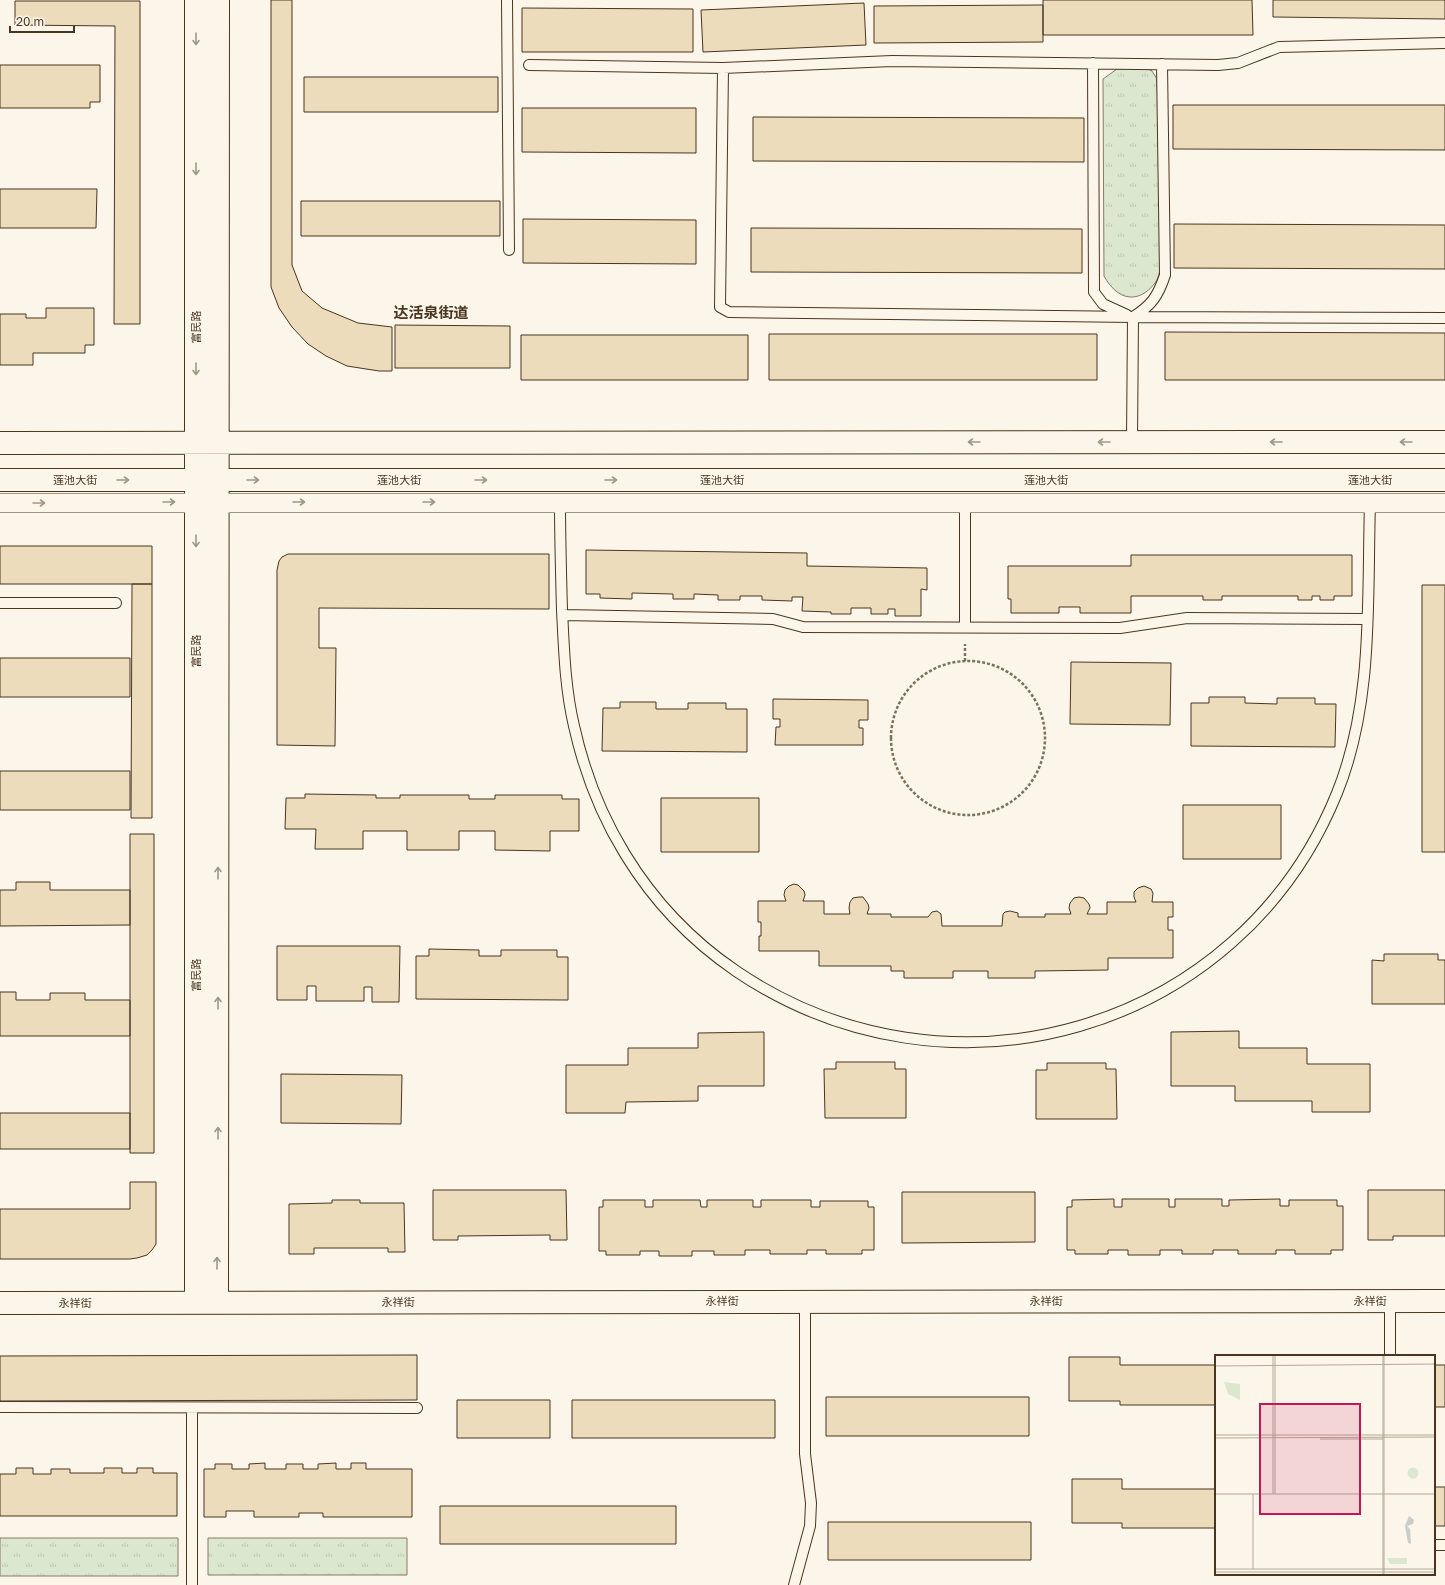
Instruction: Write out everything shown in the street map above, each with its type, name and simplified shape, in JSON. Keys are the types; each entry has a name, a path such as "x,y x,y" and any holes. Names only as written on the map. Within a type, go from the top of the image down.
{"street":[{"name":"富民路","path":"196,0 196,1302"},
{"name":"富民路","path":"218,0 218,1302"},
{"path":"0,443 1445,442"},
{"name":"莲池大街","path":"0,480 1445,480"},
{"path":"0,503 1445,503"},
{"name":"永祥街","path":"0,1303 1445,1302"}],"lane":[{"path":"507,0 509,250"},
{"path":"529,65 724,68 892,61 1218,65 1238,62 1279,47 1445,43"},
{"path":"1094,63 1094,292 1103,304 1133,317"},
{"path":"1133,317 1142,311 1158,294 1165,275 1162,64"},
{"path":"724,68 720,307 729,312 1133,317 1445,318"},
{"path":"1132,442 1133,317"},
{"path":"560,502 563,615 567,687 573,723 593,792 608,825 626,856 647,886 670,914 696,939 724,962 754,983 785,1000 853,1027 888,1036 924,1041 960,1043 996,1042 1034,1038 1105,1018 1132,1007 1172,986 1203,966 1232,942 1258,916 1282,888 1304,858 1322,826 1338,792 1350,757 1364,685 1370,503"},
{"path":"965,503 965,628"},
{"path":"0,603 116,603"},
{"path":"563,615 773,619 804,627 965,628 1120,628 1187,618 1367,619"},
{"path":"794,1585 810,1526 811,1503 805,1454 805,1302"},
{"path":"1390,1302 1390,1355"},
{"path":"0,1407 417,1408"},
{"path":"192,1408 192,1585"},
{"path":"1435,1546 1445,1545"}],"path":[{"path":"965,661 993,665 1020,681 1038,706 1044,722 1045,739 1043,755 1038,770 1029,784 1018,796 1004,806 989,812 973,814 957,814 941,810 926,802 914,792 904,780 896,766 892,750 891,734 893,718 899,703 908,690 918,679 932,670 946,664 965,661"}],"green space":[{"path":"1146,68 1152,71 1157,79 1162,262 1155,283 1142,295 1128,297 1121,295 1115,290 1104,276 1103,79 1117,69"},
{"path":"0,1538 178,1538 178,1576 0,1576"},
{"path":"208,1538 407,1538 407,1575 208,1575"}],"building":[{"path":"271,0 292,0 292,265 302,291 322,308 358,323 392,327 392,371 379,371 347,366 326,356 308,344 292,327 279,308 271,287"},
{"path":"1043,0 1252,0 1253,35 1043,35"},
{"path":"1273,0 1445,0 1445,19 1273,17"},
{"path":"15,1 140,1 140,324 114,324 115,26 15,25"},
{"path":"864,3 866,45 703,52 701,10"},
{"path":"1043,5 1043,42 874,43 874,6"},
{"path":"522,8 693,9 693,52 522,52"},
{"path":"0,65 100,65 100,102 90,102 90,108 0,108"},
{"path":"304,77 498,77 498,112 304,112"},
{"path":"1173,105 1445,105 1445,150 1173,149"},
{"path":"522,108 696,108 696,153 522,152"},
{"path":"753,117 1084,118 1084,162 753,161"},
{"path":"0,189 97,189 96,228 0,228"},
{"path":"301,201 500,201 500,236 301,236"},
{"path":"523,219 696,220 696,264 523,263"},
{"path":"1174,224 1445,225 1445,269 1174,268"},
{"path":"751,228 1082,229 1082,273 751,272"},
{"path":"46,308 94,308 94,345 85,345 85,353 33,353 33,365 0,365 0,314 26,314 26,318 46,318"},
{"path":"395,325 510,326 510,368 395,368"},
{"path":"1165,332 1445,333 1445,380 1165,380"},
{"path":"769,334 1097,334 1097,380 769,380"},
{"path":"521,335 748,335 748,380 521,380"},
{"path":"0,546 152,546 152,584 0,584"},
{"path":"586,550 807,553 807,566 927,568 927,590 921,589 921,616 895,616 895,609 888,609 888,614 871,614 871,608 851,608 851,614 831,614 831,612 802,611 803,597 792,597 792,601 762,600 762,596 740,596 740,600 718,600 718,595 694,594 694,599 673,599 673,594 632,593 632,599 600,598 600,594 586,594"},
{"path":"288,554 549,554 549,609 319,608 319,648 336,648 335,746 277,745 277,570 279,561 282,557"},
{"path":"1131,555 1352,555 1352,596 1334,596 1334,600 1320,600 1320,596 1312,596 1312,600 1298,600 1298,596 1222,596 1222,600 1203,600 1203,596 1131,596 1131,613 1080,613 1080,607 1059,607 1059,613 1011,613 1011,599 1008,599 1008,566 1131,566"},
{"path":"132,584 152,584 152,818 131,818"},
{"path":"1422,585 1445,585 1445,852 1422,852"},
{"path":"0,658 130,658 130,697 0,697"},
{"path":"1071,662 1171,663 1170,725 1070,724"},
{"path":"1209,697 1245,697 1245,703 1277,704 1277,698 1315,698 1315,704 1336,704 1335,747 1191,746 1191,703 1209,703"},
{"path":"773,699 868,700 868,720 859,720 859,728 863,728 863,745 775,745 776,727 780,727 780,719 773,719"},
{"path":"620,702 656,702 656,709 688,709 688,703 726,703 726,709 747,709 747,752 602,751 603,708 620,708"},
{"path":"0,771 130,771 130,810 0,810"},
{"path":"305,794 376,795 376,798 400,798 400,795 469,795 469,799 495,799 495,795 562,795 562,799 579,799 579,831 550,831 550,851 495,850 495,831 459,831 459,850 407,850 407,831 363,831 363,849 315,849 316,829 285,829 286,798 305,798"},
{"path":"661,798 759,798 759,852 661,852"},
{"path":"1183,805 1281,805 1281,859 1183,859"},
{"path":"130,834 154,834 154,1153 130,1153"},
{"path":"16,882 50,882 50,890 130,890 130,925 0,926 0,890 16,890"},
{"path":"794,884 798,885 804,891 805,895 803,901 824,901 824,914 850,914 850,902 853,898 863,897 869,908 867,914 891,914 891,917 928,917 932,912 937,911 941,914 942,926 1002,926 1003,914 1010,911 1018,913 1018,917 1045,917 1045,914 1071,914 1069,908 1070,903 1074,898 1079,897 1084,898 1089,904 1090,908 1087,914 1107,914 1107,902 1136,902 1134,892 1138,888 1144,886 1151,889 1153,893 1152,902 1173,902 1173,917 1168,917 1168,930 1173,930 1173,958 1108,958 1108,970 1035,971 1035,978 988,978 988,971 953,971 953,978 904,978 904,971 891,971 891,966 819,966 819,951 759,951 761,922 758,922 758,901 786,901 784,895 785,890"},
{"path":"277,946 400,946 399,1002 372,1002 372,987 364,987 364,1001 316,1001 316,986 307,986 307,1000 277,1000"},
{"path":"429,949 479,950 479,956 501,956 501,950 557,950 557,957 568,957 568,1000 416,999 416,956 429,956"},
{"path":"1384,954 1438,954 1438,960 1445,960 1445,1004 1372,1004 1372,960 1384,961"},
{"path":"0,992 16,992 16,1000 50,1000 50,993 85,993 85,1000 130,1000 130,1036 0,1036"},
{"path":"1239,1031 1239,1048 1307,1048 1307,1064 1370,1064 1370,1112 1312,1112 1312,1101 1235,1101 1235,1086 1171,1086 1171,1032"},
{"path":"764,1032 764,1086 698,1086 698,1101 626,1102 625,1113 566,1113 566,1065 628,1065 628,1048 698,1048 698,1033"},
{"path":"836,1062 895,1062 895,1069 906,1069 906,1118 825,1118 824,1069 836,1069"},
{"path":"1047,1063 1106,1063 1106,1069 1116,1069 1117,1119 1036,1119 1036,1070 1047,1070"},
{"path":"281,1074 402,1075 401,1124 281,1123"},
{"path":"0,1113 130,1113 130,1149 0,1149"},
{"path":"130,1182 156,1182 156,1244 147,1255 130,1259 0,1259 0,1209 130,1209"},
{"path":"433,1190 566,1190 567,1240 550,1240 550,1235 458,1236 458,1240 433,1240"},
{"path":"1368,1190 1445,1190 1445,1236 1393,1236 1393,1240 1368,1240"},
{"path":"902,1192 1035,1192 1035,1242 902,1243"},
{"path":"1114,1199 1114,1207 1122,1207 1122,1199 1169,1199 1169,1207 1175,1207 1175,1199 1222,1199 1222,1206 1229,1206 1229,1200 1280,1199 1280,1206 1289,1206 1289,1200 1337,1200 1337,1206 1343,1206 1343,1250 1331,1250 1331,1254 1295,1254 1295,1250 1276,1250 1276,1254 1238,1254 1238,1250 1213,1250 1213,1254 1182,1254 1182,1250 1160,1250 1160,1255 1128,1255 1128,1250 1108,1250 1108,1254 1075,1254 1075,1250 1067,1250 1067,1207 1072,1207 1072,1200"},
{"path":"332,1200 360,1200 360,1203 404,1203 405,1252 388,1252 388,1248 314,1248 314,1254 289,1254 289,1204 332,1203"},
{"path":"603,1200 645,1200 645,1207 653,1207 653,1200 700,1200 701,1207 707,1207 707,1200 753,1200 753,1207 761,1207 761,1200 811,1200 811,1207 820,1207 820,1201 868,1201 868,1207 874,1207 874,1250 862,1250 862,1254 826,1254 826,1250 807,1250 807,1254 770,1254 770,1250 745,1250 745,1255 714,1255 714,1251 692,1251 692,1256 659,1256 659,1251 640,1251 640,1255 606,1255 606,1251 599,1251 599,1207 603,1207"},
{"path":"417,1355 417,1400 0,1401 0,1356"},
{"path":"1069,1357 1120,1357 1120,1365 1215,1365 1215,1405 1120,1405 1120,1401 1069,1401"},
{"path":"1435,1365 1445,1365 1445,1407 1435,1407"},
{"path":"826,1397 1029,1397 1029,1436 826,1436"},
{"path":"457,1400 550,1400 550,1438 457,1438"},
{"path":"572,1400 775,1400 775,1438 572,1438"},
{"path":"265,1463 265,1469 286,1469 286,1464 303,1464 303,1469 318,1469 318,1464 336,1463 336,1469 351,1469 351,1463 366,1463 366,1469 412,1469 412,1517 323,1517 323,1513 299,1513 299,1517 254,1517 254,1511 226,1511 226,1517 204,1517 204,1469 215,1469 215,1464 232,1464 232,1469 249,1469 249,1464"},
{"path":"16,1468 33,1468 33,1474 51,1474 51,1469 70,1469 70,1473 104,1473 104,1468 122,1468 122,1473 137,1473 137,1468 153,1468 153,1473 177,1473 177,1516 0,1516 0,1474 16,1474"},
{"path":"1072,1479 1122,1479 1122,1489 1215,1489 1215,1528 1122,1528 1122,1523 1072,1523"},
{"path":"1435,1487 1445,1487 1445,1526 1435,1526"},
{"path":"440,1506 676,1506 676,1544 440,1544"},
{"path":"828,1522 1031,1522 1031,1560 828,1560"}],"district":[{"name":"达活泉街道","path":"431,313"}]}
